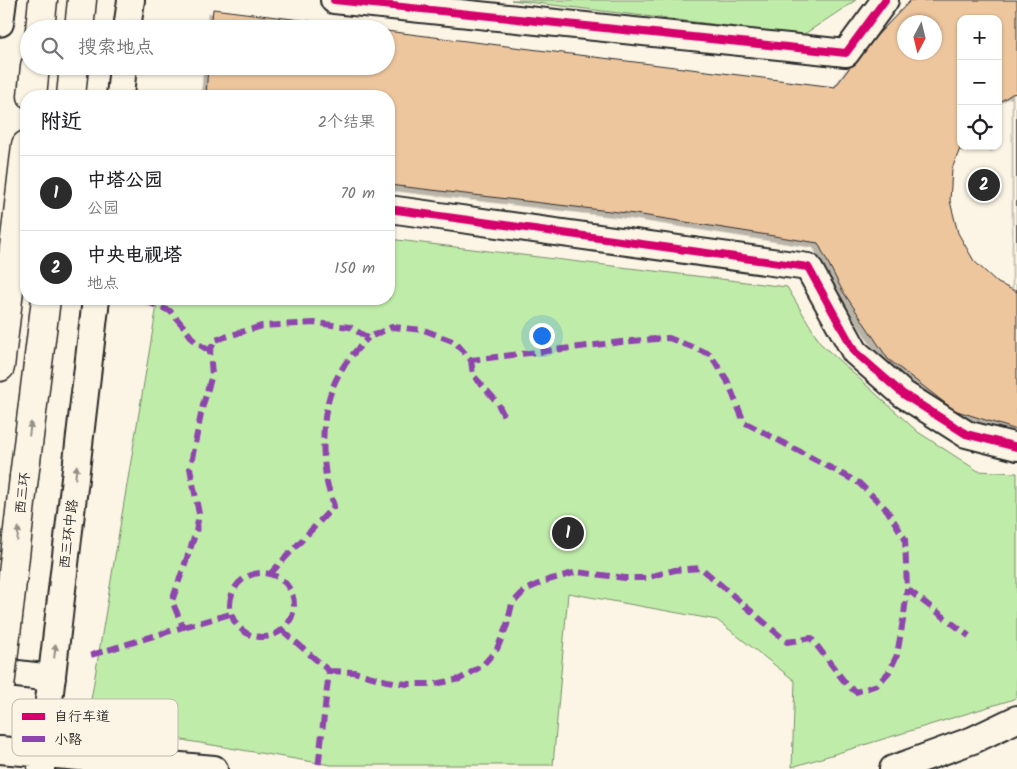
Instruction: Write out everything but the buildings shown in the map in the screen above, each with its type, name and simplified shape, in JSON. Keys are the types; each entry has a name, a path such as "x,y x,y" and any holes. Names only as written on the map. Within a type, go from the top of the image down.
{"highway":[{"path":"41,20 43,0"},
{"path":"80,20 82,0"},
{"path":"33,90 35,75"},
{"path":"72,90 73,75"},
{"path":"0,367 20,196"},
{"name":"西三环","path":"0,687 45,305"}],"street":[{"path":"0,23 2,0"},
{"path":"129,20 131,0"},
{"path":"334,0 846,53 885,0"},
{"path":"121,90 122,75"},
{"path":"395,210 808,267 855,352 903,394 966,434 1017,447"},
{"name":"西三环中路","path":"49,699 95,305"},
{"path":"0,672 52,678"},
{"path":"893,769 973,740 1017,719"},
{"path":"23,756 42,761 214,769"}],"green space":[{"path":"511,0 856,0 803,35"},
{"path":"395,240 787,287 821,344 918,432 978,471 1017,473 1017,697 792,767 795,681 717,620 568,593 553,765 331,765 178,739 178,699 91,699 157,305 395,305"}],"marked path":[{"path":"155,305 170,311 195,342 210,351"},
{"path":"91,655 183,627 172,601 196,532 199,514 190,468 203,405 212,375 210,351 215,340 262,326 315,323 350,327 368,338 392,327 424,330 455,342 471,360 669,338 710,354 727,380 744,422 859,483 887,510 905,539 907,589 969,636"},
{"path":"270,574 334,506 327,484 324,463 323,437 326,411 333,386 339,374 352,355 368,338"},
{"path":"471,360 473,375 497,402 504,416"},
{"path":"329,671 354,672 407,684 435,684 460,679 482,666 497,649 507,625 512,604 525,590 548,580 577,572 625,578 645,578 675,570 701,568 787,642 811,638 847,685 856,692 877,685 889,672 897,655 907,589"},
{"path":"262,573 280,579 288,587 294,605 288,623 280,631 262,637 244,631 236,623 230,605 236,587 244,579 262,573"},
{"path":"183,627 231,614"},
{"path":"282,630 329,671 318,769"}],"cycle path":[{"path":"334,0 846,53 885,0"},
{"path":"395,210 808,267 855,352 903,394 966,434 1017,447"}],"place":[{"name":"中央电视塔","path":"984,185"},
{"name":"中塔公园","path":"568,533"}]}
